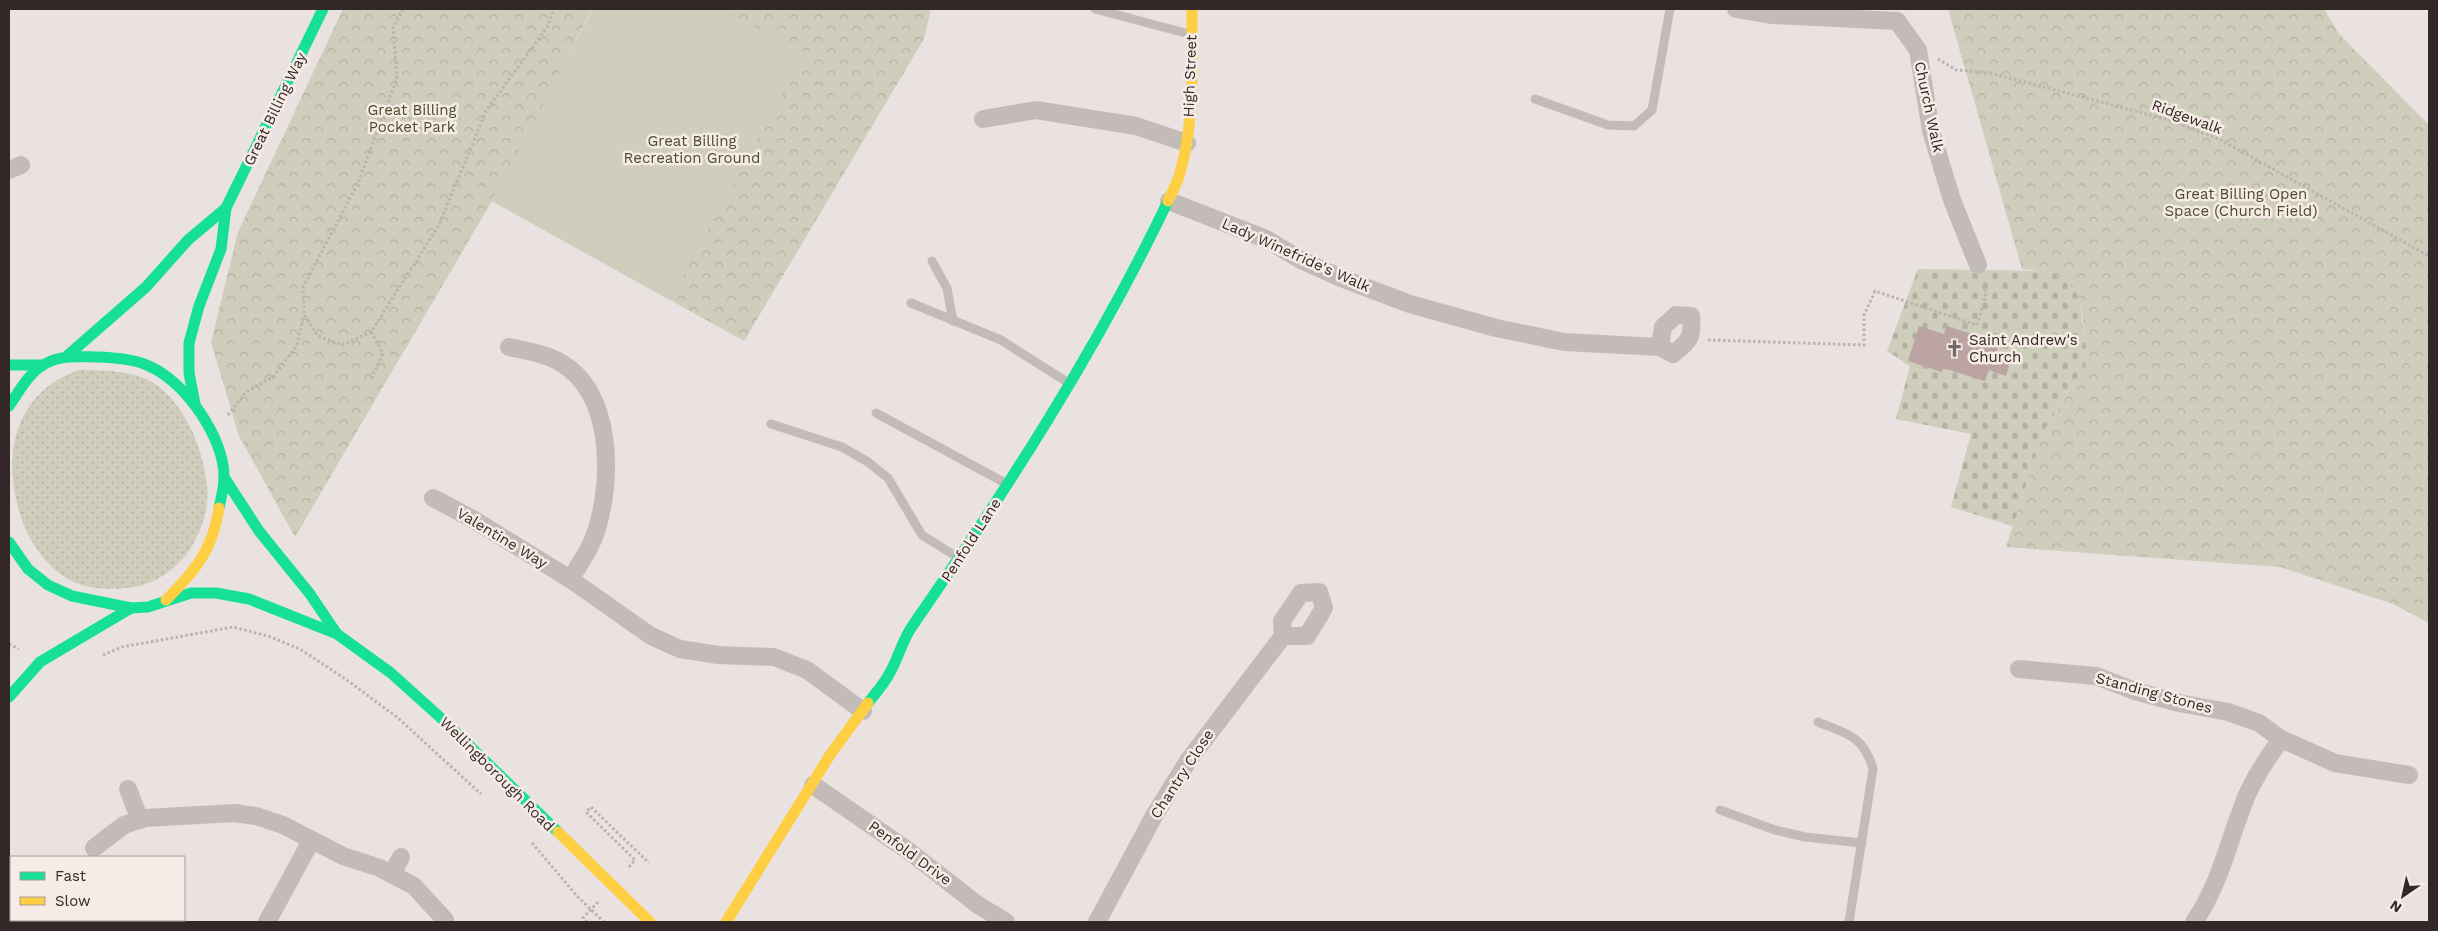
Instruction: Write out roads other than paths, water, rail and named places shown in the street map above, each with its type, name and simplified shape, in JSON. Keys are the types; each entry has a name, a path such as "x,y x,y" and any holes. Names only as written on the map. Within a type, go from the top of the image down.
{"main road":[{"name":"Great Billing Way","path":"195,404 189,373 189,343 199,306 221,249 226,208 254,154 323,9"},
{"name":"High Street","path":"1187,143 1192,9"},
{"name":"Penfold Lane","path":"726,922 830,755 888,676 910,627 959,559 1070,384 1134,272 1170,200 1180,175 1187,143"},
{"name":"Great Billing Way","path":"67,356 146,287 188,240 226,208"},
{"path":"9,365 42,365 67,356 135,361 152,367 166,377 195,404 212,434 220,455 224,477 216,523 207,552 192,574 165,602"},
{"path":"9,406 23,386 42,365"},
{"name":"Wellingborough Road","path":"224,477 259,531 310,594 337,634"},
{"path":"9,542 28,569 48,585 72,596 131,608"},
{"name":"Wellingborough Road","path":"131,608 148,607 191,593 216,593 249,599 337,634 391,673 442,719 650,922"},
{"path":"9,697 40,662 131,608"}],"street":[{"name":"Church Walk","path":"1738,9 1771,15 1897,21 1918,50 1931,131 1952,200 1978,265"},
{"path":"983,119 1036,110 1136,126 1187,143"},
{"name":"Lady Winefride's Walk","path":"1170,200 1266,239 1300,260 1341,278 1410,304 1496,328 1564,342 1660,347 1673,354 1685,344 1693,331 1691,316 1676,315 1663,327 1660,347"},
{"path":"509,347 537,353 564,365 584,385 602,421 607,451 605,488 598,525 588,551 570,579"},
{"name":"Valentine Way","path":"433,498 471,518 570,579 651,636 680,649 718,655 774,657 807,670 863,711"},
{"name":"Chantry Close","path":"1097,922 1154,816 1188,761 1283,636"},
{"name":"Standing Stones","path":"2019,669 2096,676 2135,691 2179,703 2228,712 2259,723 2281,739 2335,763 2409,775"},
{"path":"2194,922 2205,906 2218,878 2251,787 2259,771 2281,739"},
{"name":"Penfold Drive","path":"813,785 910,852 978,905 1006,922"},
{"path":"128,789 140,820"},
{"path":"94,848 124,825 140,820 235,813 256,816 284,825 342,856 380,868 414,886 445,920"},
{"path":"267,922 311,841"},
{"path":"392,874 401,857"}],"lane":[{"path":"1095,9 1192,34"},
{"path":"1534,99 1608,124 1634,126 1652,110 1670,9"},
{"path":"932,261 947,288 953,320"},
{"path":"911,303 1001,340 1070,384"},
{"path":"876,412 1007,484"},
{"path":"771,424 842,447 868,462 888,478 922,534 959,559"},
{"path":"1818,722 1858,740 1868,751 1873,769 1849,922"},
{"path":"1720,810 1775,830 1805,837 1862,842"}],"place":[{"name":"Saint Andrew's Church","path":"1955,349"}],"park label":[{"name":"Great Billing Pocket Park","path":"412,118"},
{"name":"Great Billing Recreation Ground","path":"692,150"},
{"name":"Great Billing Open Space (Church Field)","path":"2241,202"}]}
